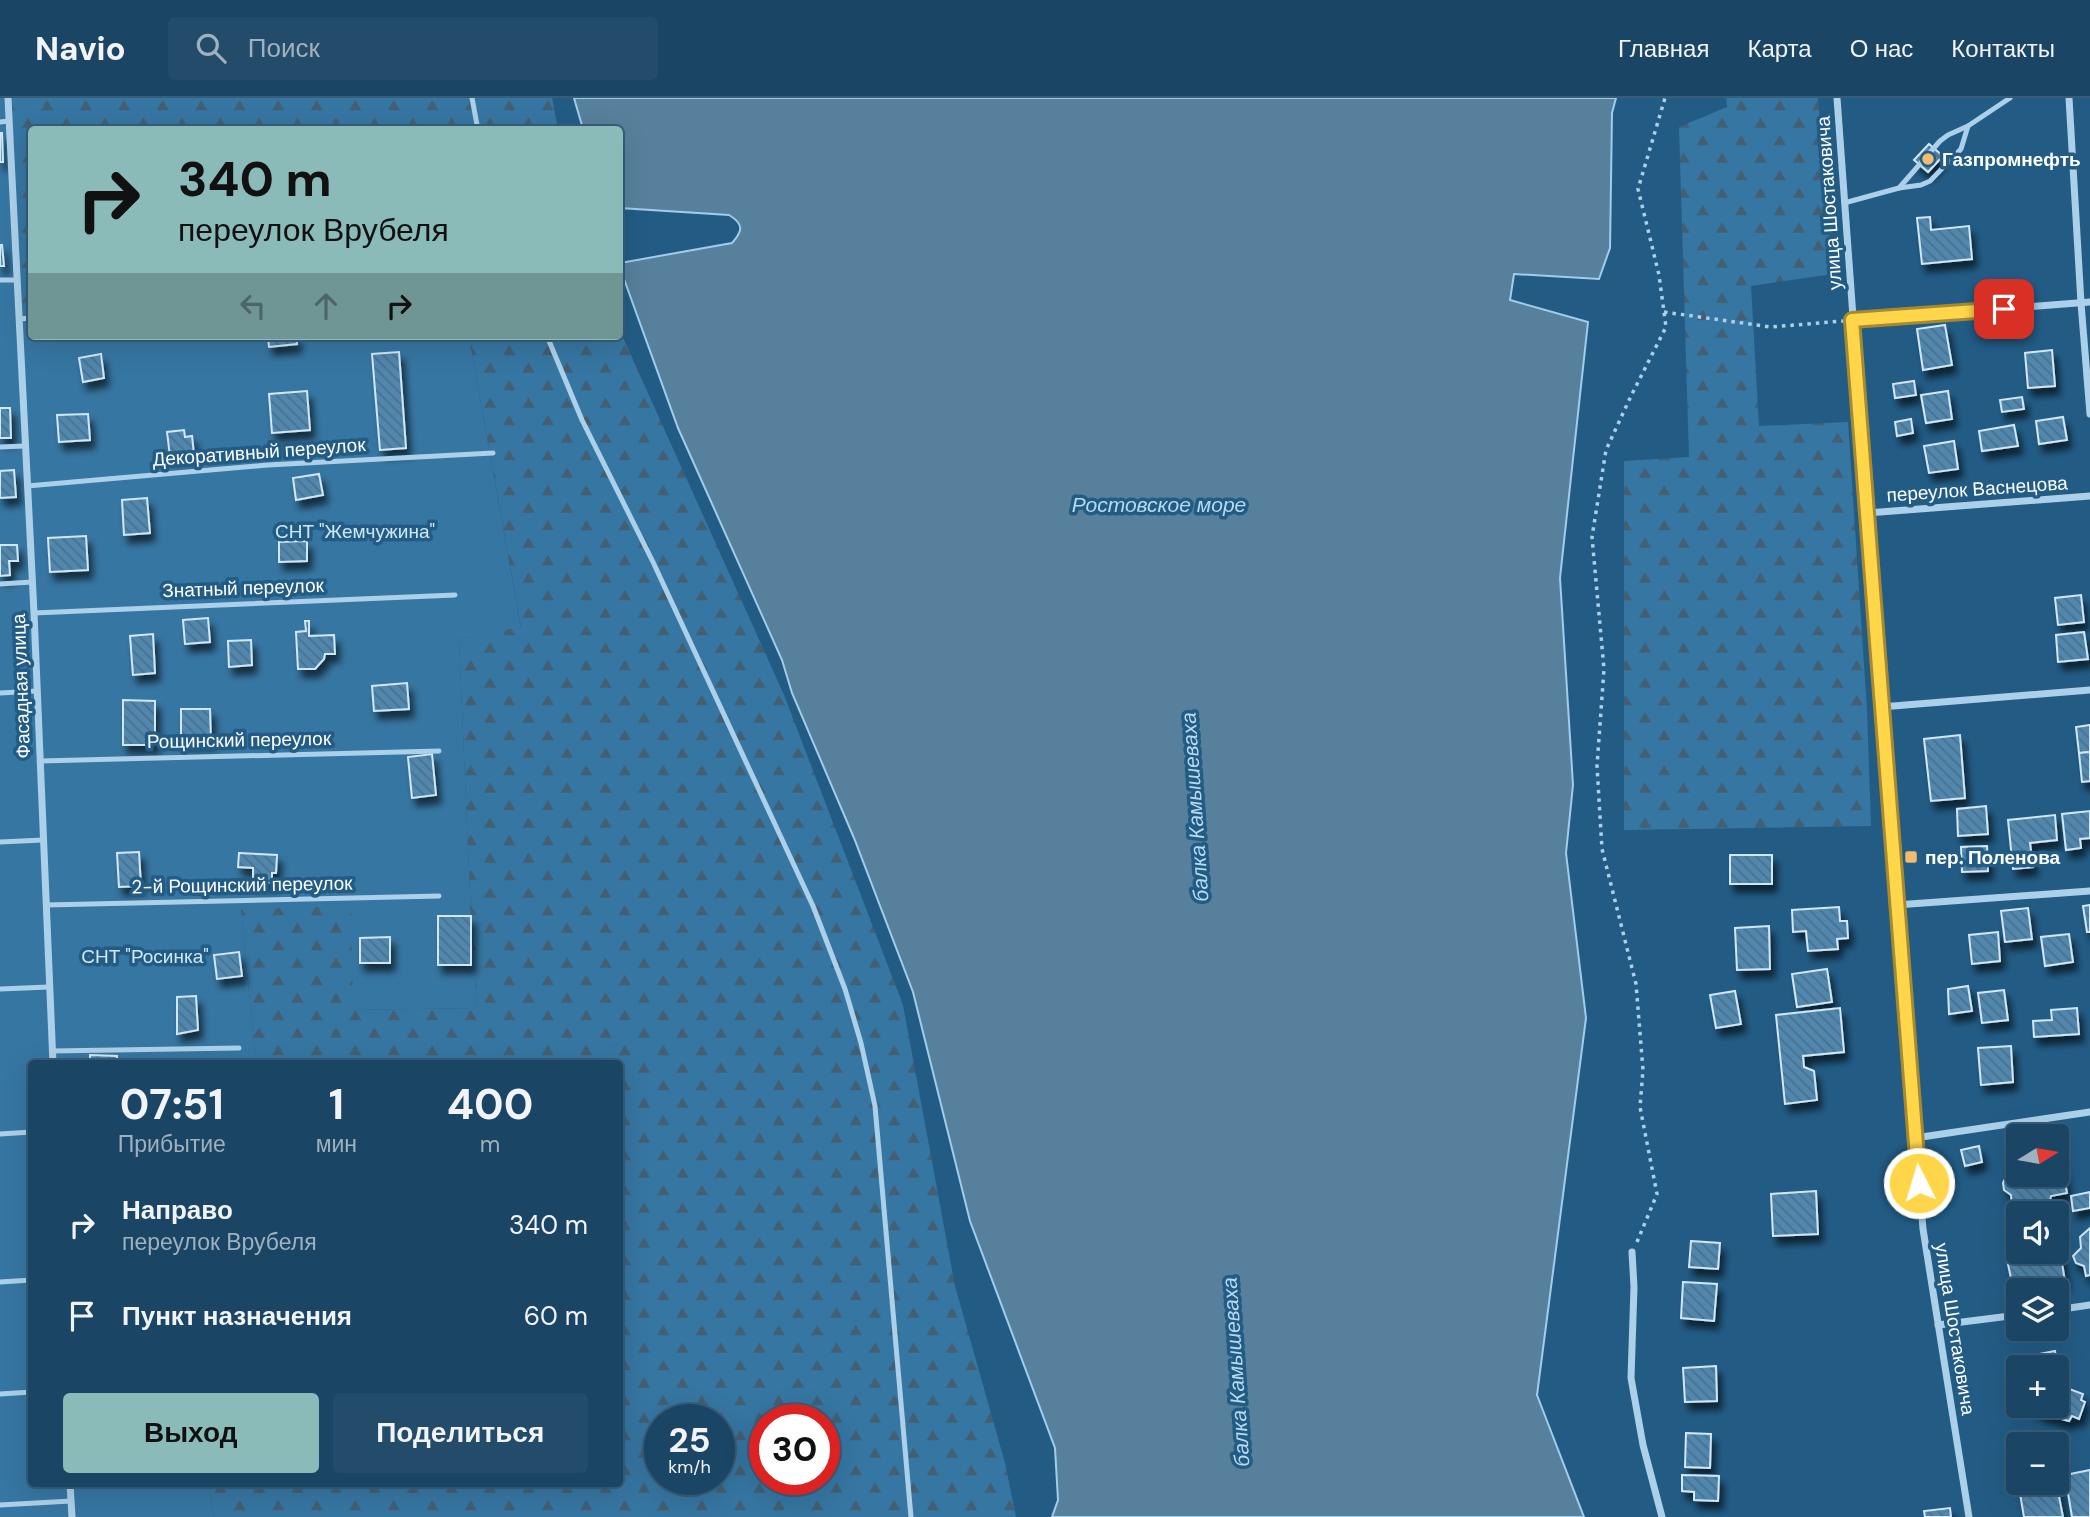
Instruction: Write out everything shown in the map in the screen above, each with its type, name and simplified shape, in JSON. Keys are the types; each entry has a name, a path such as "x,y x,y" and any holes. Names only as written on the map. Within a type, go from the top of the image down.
{"street":[{"name":"Фасадная улица","path":"8,98 53,1060"},
{"name":"улица Шостаковича","path":"1837,98 1896,905 1923,1228 1969,1517"},
{"path":"2069,98 2090,414"},
{"path":"1852,320 2090,302"},
{"name":"переулок Васнецова","path":"1867,513 2090,496"},
{"path":"1881,707 2090,690"},
{"path":"1896,905 2090,891"},
{"path":"1915,1138 2090,1112"},
{"path":"1632,1252 1634,1287 1631,1378 1643,1445 1662,1517"},
{"path":"2069,1308 2090,1305"},
{"path":"1938,1325 2006,1316"},
{"path":"70,1487 72,1517"}],"lane":[{"path":"472,98 477,126"},
{"path":"1899,188 1940,141 2010,98"},
{"path":"0,122 9,121"},
{"path":"1844,203 1930,181 1961,149 1968,126"},
{"path":"0,280 17,279"},
{"path":"19,318 28,317"},
{"path":"549,340 582,420 653,562 813,906 845,989 875,1106 911,1517"},
{"path":"0,447 25,446"},
{"name":"Декоративный переулок","path":"27,486 268,465 493,453"},
{"path":"0,584 32,582"},
{"name":"Знатный переулок","path":"33,613 455,595"},
{"path":"0,693 37,691"},
{"name":"Рощинский переулок","path":"40,761 439,751"},
{"path":"0,842 43,840"},
{"name":"2-й Рощинский переулок","path":"46,905 439,896"},
{"path":"0,989 49,987"},
{"path":"52,1051 239,1048"},
{"path":"0,1134 28,1132"},
{"path":"0,1282 28,1280"},
{"path":"0,1394 28,1392"},
{"path":"0,1505 71,1501"}],"path":[{"path":"1632,1252 1657,1194 1640,1107 1643,1070 1636,984 1602,849 1597,766 1604,668 1592,537 1606,450 1666,327 1660,275 1638,189 1665,98"},
{"path":"1664,312 1772,327 1852,320"}],"green space":[{"path":"0,98 7,98 28,291 28,340 470,340 521,628 459,639 477,1008 353,1010 241,909 255,1054 253,1060 28,1060 28,1487 209,1487 214,1517 0,1517"},
{"path":"7,98 552,98 557,126 28,126 28,319 18,320"},
{"path":"1726,98 1818,98 1833,274 1751,286 1759,426 1848,422 1867,710 1871,826 1624,830 1624,461 1689,457 1679,127 1727,107"},
{"path":"623,338 784,695 903,1005 955,1286 1005,1463 1016,1517 214,1517 209,1487 623,1487 623,1060 253,1060 255,1054 241,909 351,906 353,1010 477,1008 459,639 521,627 470,340 623,340"}],"water":[{"name":"Ростовское море","path":"574,98 1616,98 1612,113 1610,248 1599,279 1514,274 1510,300 1588,322 1560,578 1573,785 1566,853 1586,1018 1537,1395 1584,1517 1052,1517 1058,1500 1055,1448 970,1221 913,992 854,838 792,693 782,660 678,428 623,276 623,262 732,243 740,231 739,225 729,215 623,208 623,126 582,126"}],"building":[{"path":"2,133 3,162 0,162"},
{"path":"1929,144 1943,156 1928,172 1914,160"},
{"path":"1930,217 1931,230 1969,226 1972,259 1922,264 1917,218"},
{"path":"2,245 4,266 0,266"},
{"path":"1945,325 1952,365 1923,370 1917,329"},
{"path":"268,340 296,340 297,344 269,347"},
{"path":"2052,350 2055,386 2028,388 2025,353"},
{"path":"399,352 406,448 380,450 372,354"},
{"path":"101,354 104,378 83,382 79,358"},
{"path":"1914,381 1916,395 1895,398 1893,384"},
{"path":"307,391 310,430 272,433 269,394"},
{"path":"1948,391 1952,419 1926,423 1921,395"},
{"path":"2022,397 2024,409 2002,412 2000,400"},
{"path":"0,408 10,408 11,438 0,438"},
{"path":"88,414 90,440 59,442 57,415"},
{"path":"2063,417 2067,440 2039,444 2036,421"},
{"path":"1911,419 1913,433 1897,436 1895,422"},
{"path":"2014,425 2018,446 1982,451 1979,431"},
{"path":"184,430 185,437 192,436 194,454 170,456 167,432"},
{"path":"1954,441 1958,469 1929,473 1924,446"},
{"path":"14,470 16,497 0,498 0,471"},
{"path":"319,474 323,495 296,500 293,478"},
{"path":"147,498 150,533 124,535 122,500"},
{"path":"86,536 88,570 50,572 48,538"},
{"path":"307,541 307,561 279,562 279,542"},
{"path":"0,545 17,545 18,561 9,561 10,575 0,576"},
{"path":"2081,595 2084,622 2058,625 2055,598"},
{"path":"208,618 210,642 185,644 183,620"},
{"path":"305,621 309,621 309,636 334,635 335,654 325,654 315,669 298,669 296,632 306,631"},
{"path":"2084,632 2088,659 2058,662 2056,635"},
{"path":"153,634 155,673 133,675 130,636"},
{"path":"251,640 252,665 229,667 228,641"},
{"path":"407,683 409,709 374,711 372,686"},
{"path":"123,700 155,701 155,745 123,745"},
{"path":"181,709 210,709 211,741 181,742"},
{"path":"2090,725 2090,752 2079,753 2076,727"},
{"path":"1960,735 1965,798 1931,801 1924,739"},
{"path":"2090,752 2090,781 2082,782 2079,753"},
{"path":"432,754 436,795 412,798 408,757"},
{"path":"1986,806 1988,834 1958,836 1957,809"},
{"path":"2090,811 2090,838 2080,839 2081,848 2066,850 2062,814"},
{"path":"2055,815 2057,840 2030,843 2033,867 2013,869 2008,820"},
{"path":"1987,846 1988,871 1962,872 1961,847"},
{"path":"139,852 141,886 119,887 117,853"},
{"path":"239,853 277,855 276,873 272,873 272,883 253,882 253,868 238,867"},
{"path":"1730,855 1772,855 1772,884 1730,884"},
{"path":"2090,905 2090,932 2087,932 2083,906"},
{"path":"1839,907 1840,921 1847,921 1848,938 1837,939 1838,949 1808,951 1806,931 1793,932 1792,910"},
{"path":"2028,908 2032,939 2005,942 2001,911"},
{"path":"438,916 471,916 471,965 438,965"},
{"path":"1769,926 1770,969 1737,970 1735,928"},
{"path":"1998,932 2000,961 1972,964 1969,935"},
{"path":"2069,934 2073,962 2045,966 2041,937"},
{"path":"390,937 390,963 360,963 360,938"},
{"path":"239,952 242,976 217,979 214,955"},
{"path":"1827,969 1832,1002 1797,1007 1792,974"},
{"path":"1968,986 1972,1011 1949,1014 1948,989"},
{"path":"2004,990 2008,1020 1982,1023 1978,993"},
{"path":"1735,991 1741,1024 1716,1028 1710,995"},
{"path":"196,996 198,1030 177,1034 177,997"},
{"path":"1840,1008 1844,1052 1803,1056 1804,1067 1814,1071 1817,1100 1785,1104 1776,1015"},
{"path":"2077,1008 2079,1034 2034,1037 2033,1021 2052,1020 2051,1010"},
{"path":"2011,1046 2013,1082 1981,1085 1978,1048"},
{"path":"90,1055 117,1056 117,1060 90,1060"},
{"path":"1979,1146 1982,1162 1965,1166 1961,1150"},
{"path":"2006,1177 2006,1187 2066,1187 2067,1193 2051,1196 2050,1201 2012,1201 2003,1183"},
{"path":"1816,1191 1818,1234 1773,1236 1771,1194"},
{"path":"2090,1192 2090,1208 2073,1211 2071,1196"},
{"path":"2090,1228 2090,1275 2086,1276 2084,1266 2076,1263 2073,1256 2081,1248 2080,1237"},
{"path":"1691,1241 1720,1243 1718,1269 1689,1267"},
{"path":"2008,1264 2062,1264 2064,1278 2011,1278"},
{"path":"1683,1282 1717,1284 1714,1321 1681,1318"},
{"path":"2055,1351 2056,1355 2035,1355"},
{"path":"1716,1366 1717,1401 1685,1402 1683,1368"},
{"path":"2069,1389 2083,1394 2081,1400 2085,1402 2079,1419 2072,1416 2069,1421 2058,1418 2069,1418"},
{"path":"1686,1433 1711,1434 1710,1468 1685,1467"},
{"path":"2090,1470 2090,1517 2072,1517 2068,1495 2069,1474"},
{"path":"1682,1475 1719,1476 1718,1501 1694,1500 1694,1492 1682,1491"},
{"path":"2020,1495 2059,1495 2063,1517 2024,1517"},
{"path":"1950,1508 1951,1517 1925,1517 1924,1511"}],"place":[{"name":"Газпромнефть","path":"1928,159"},
{"name":"пер. Поленова","path":"1911,857"}],"route":[{"path":"1919,1183 1852,320 2004,309"}],"park label":[{"name":"СНТ \"Жемчужина\"","path":"355,531"},
{"name":"СНТ \"Росинка\"","path":"145,956"}],"water label":[{"name":"балка Камышеваха","path":"1195,807"},
{"name":"балка Камышеваха","path":"1236,1372"}]}
